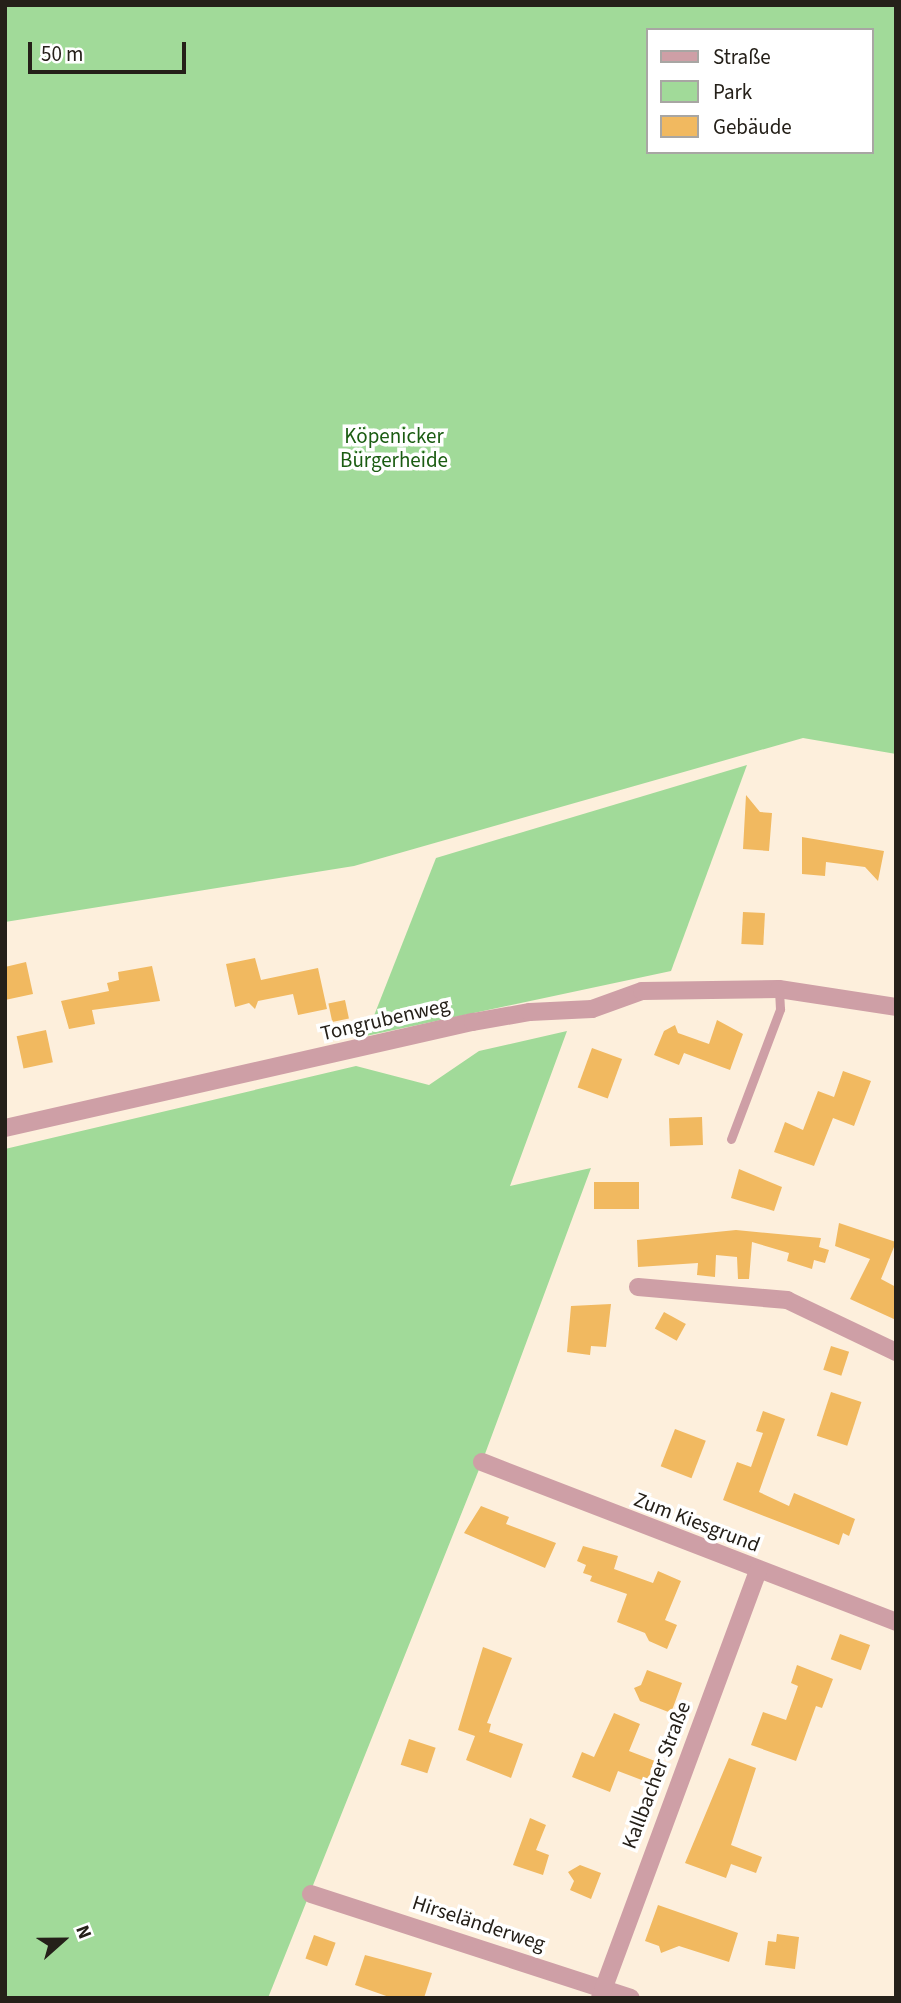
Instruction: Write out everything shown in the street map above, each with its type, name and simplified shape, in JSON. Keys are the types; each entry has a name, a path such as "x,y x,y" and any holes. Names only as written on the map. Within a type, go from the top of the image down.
{"street":[{"name":"Tongrubenweg","path":"5,1128 473,1022 530,1012 592,1009 642,991 779,989 896,1007"},
{"path":"638,1287 787,1300 896,1352"},
{"name":"Zum Kiesgrund","path":"482,1462 896,1622"},
{"name":"Kallbacher Straße","path":"601,1993 758,1570"},
{"name":"Hirseländerweg","path":"311,1894 601,1993 631,1998"}],"lane":[{"path":"731,1139 780,1009 779,989"}],"green space":[{"name":"Köpenicker Bürgerheide","path":"5,5 896,5 896,754 803,738 354,866 5,922"},
{"path":"747,765 671,971 366,1036 436,858"},
{"path":"567,1031 510,1186 591,1168 482,1462 268,1998 5,1998 5,1149 356,1066 429,1085 479,1051"}],"building":[{"path":"746,795 760,812 772,813 769,851 743,849"},
{"path":"802,837 884,851 878,881 865,867 826,862 825,876 802,874"},
{"path":"743,912 765,913 763,945 741,944"},
{"path":"255,958 261,980 318,968 327,1009 298,1015 293,994 258,1001 255,1009 249,1003 235,1007 226,964"},
{"path":"26,962 33,994 5,1000 5,967"},
{"path":"152,966 160,1001 92,1010 95,1024 69,1029 61,1001 109,991 107,983 119,980 118,972"},
{"path":"345,1000 349,1019 332,1022 328,1004"},
{"path":"717,1020 743,1034 730,1070 684,1053 679,1065 654,1055 664,1031 675,1025 678,1033 709,1044"},
{"path":"46,1030 53,1062 24,1069 17,1036"},
{"path":"592,1048 622,1059 608,1098 578,1087"},
{"path":"843,1071 871,1081 854,1126 833,1118 814,1166 774,1152 785,1122 803,1130 818,1091 834,1097"},
{"path":"702,1117 703,1145 670,1146 669,1118"},
{"path":"739,1169 782,1187 774,1211 731,1198"},
{"path":"594,1182 639,1182 639,1209 594,1209"},
{"path":"839,1223 896,1242 881,1279 896,1287 896,1320 850,1299 870,1259 835,1246"},
{"path":"736,1230 821,1238 819,1247 829,1250 825,1263 814,1260 812,1269 787,1261 789,1253 752,1242 749,1279 738,1279 737,1257 716,1255 715,1277 697,1275 698,1263 638,1267 637,1240"},
{"path":"611,1304 606,1347 591,1346 590,1355 567,1352 571,1306"},
{"path":"664,1312 686,1324 677,1341 655,1329"},
{"path":"831,1346 849,1352 841,1376 823,1370"},
{"path":"831,1392 861,1402 847,1446 817,1436"},
{"path":"763,1411 785,1419 759,1492 789,1506 794,1493 855,1519 849,1536 843,1533 839,1545 723,1500 737,1462 751,1467 763,1433 756,1431"},
{"path":"675,1429 706,1441 691,1478 661,1466"},
{"path":"481,1506 509,1517 506,1524 556,1543 545,1568 464,1533"},
{"path":"583,1546 618,1556 614,1569 653,1583 658,1571 681,1581 665,1620 677,1625 667,1649 649,1641 645,1633 617,1622 627,1594 590,1581 592,1576 583,1573 586,1565 577,1561"},
{"path":"840,1634 870,1645 861,1670 831,1659"},
{"path":"483,1647 512,1658 487,1723 491,1724 489,1732 523,1744 511,1778 466,1760 475,1736 458,1730"},
{"path":"797,1665 833,1679 822,1708 816,1706 796,1761 751,1745 763,1712 786,1720 798,1686 791,1683"},
{"path":"647,1670 682,1683 671,1713 640,1701 634,1688 641,1685"},
{"path":"614,1713 640,1724 629,1751 655,1761 647,1782 618,1771 610,1792 572,1777 582,1752 594,1757"},
{"path":"409,1739 436,1748 427,1773 401,1765"},
{"path":"729,1758 756,1768 731,1845 762,1857 756,1873 731,1864 726,1878 685,1863"},
{"path":"530,1818 546,1825 536,1850 549,1855 543,1875 513,1865"},
{"path":"580,1865 601,1873 591,1899 570,1890 574,1881 568,1872"},
{"path":"658,1905 738,1933 729,1962 679,1946 661,1953 659,1946 645,1941"},
{"path":"777,1934 799,1937 795,1969 765,1965 768,1941 776,1942"},
{"path":"314,1935 336,1943 327,1966 305,1958"},
{"path":"365,1955 432,1973 424,1998 392,1998 355,1985"}]}
